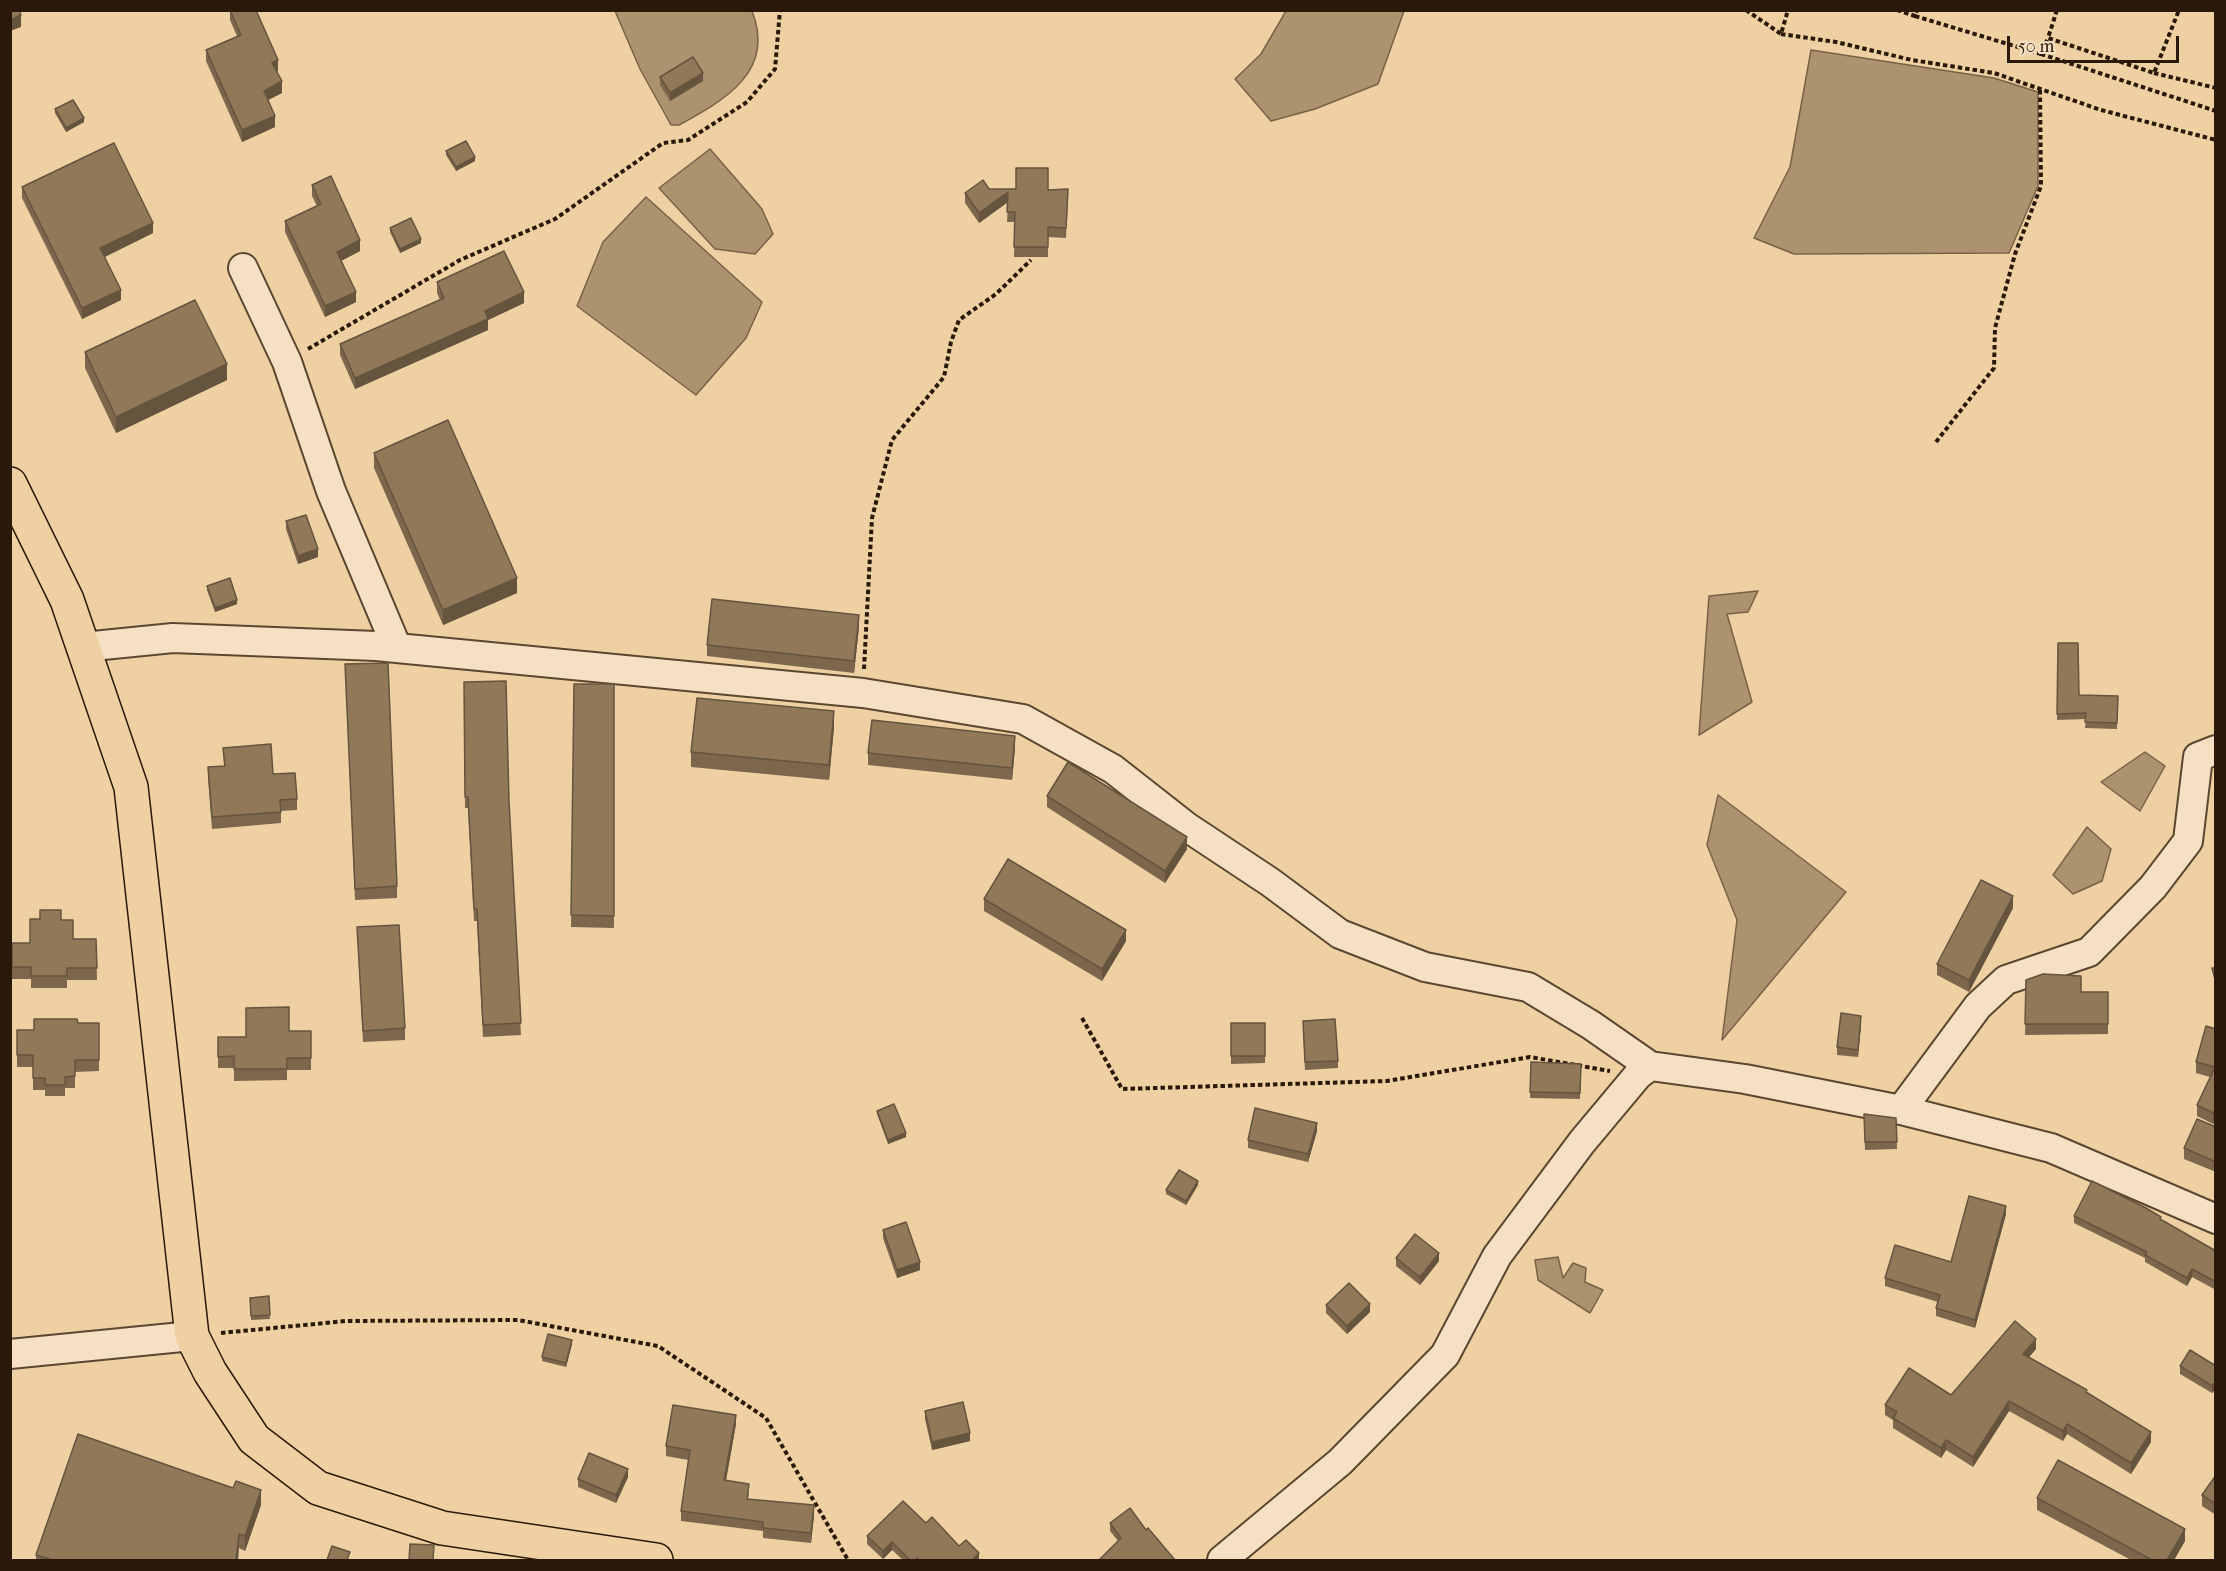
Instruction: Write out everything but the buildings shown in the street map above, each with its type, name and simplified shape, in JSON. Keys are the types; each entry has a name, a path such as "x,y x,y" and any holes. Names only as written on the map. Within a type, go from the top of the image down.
{"highway":[{"path":"10,484 67,600 131,787 192,1336 210,1372 254,1439 318,1488 442,1528 656,1560"}],"street":[{"path":"243,268 287,362 331,491 396,648"},
{"path":"83,647 173,639 396,648 863,693 1023,719 1113,769 1187,827 1270,882 1340,934 1425,967 1528,987 1591,1025 1644,1070 1746,1079 1901,1110 2051,1148 2216,1219"},
{"path":"1901,1110 1978,1006 2006,980 2089,952 2153,887 2188,841 2198,757 2216,750"},
{"path":"1222,1560 1340,1462 1445,1355 1497,1256 1582,1142 1644,1070"},
{"path":"10,1354 192,1336"}],"path":[{"path":"287,362 460,260 555,219 663,143 688,140 747,102 775,69 780,10"},
{"path":"1746,10 1781,34 1836,42 1912,60 1994,73 2101,110 2216,140"},
{"path":"1781,34 1788,10"},
{"path":"1897,10 2216,111"},
{"path":"1915,16 1917,10"},
{"path":"2041,54 2057,10"},
{"path":"2154,73 2179,10"},
{"path":"2048,38 2154,73 2216,88"},
{"path":"1936,442 1994,368 1995,328 2015,254 2041,186 2040,89"},
{"path":"863,693 872,518 892,440 944,377 951,342 959,320 996,294 1031,260"},
{"path":"1082,1018 1122,1089 1387,1081 1530,1057 1644,1070"},
{"path":"192,1336 346,1321 518,1320 658,1346 766,1418 848,1560"}],"shaded area":[{"path":"615,11 752,11 758,32 757,51 752,67 729,94 679,125 671,125 640,69"},
{"path":"1286,11 1404,11 1378,84 1315,109 1271,121 1235,79 1261,54"},
{"path":"1811,50 1994,78 2038,92 2038,186 2009,253 1794,254 1754,238 1790,167"},
{"path":"710,149 762,209 773,234 755,254 715,249 659,188"},
{"path":"646,197 762,302 746,338 696,395 577,306 603,242"},
{"path":"1758,591 1748,612 1727,614 1752,702 1699,735 1709,596"},
{"path":"2145,752 2165,766 2140,811 2101,782"},
{"path":"1718,795 1846,892 1722,1040 1737,920 1707,845"},
{"path":"2087,827 2111,849 2102,881 2073,894 2053,875"},
{"path":"1558,1257 1563,1278 1573,1263 1586,1268 1585,1282 1603,1290 1590,1313 1538,1280 1535,1260"}]}
